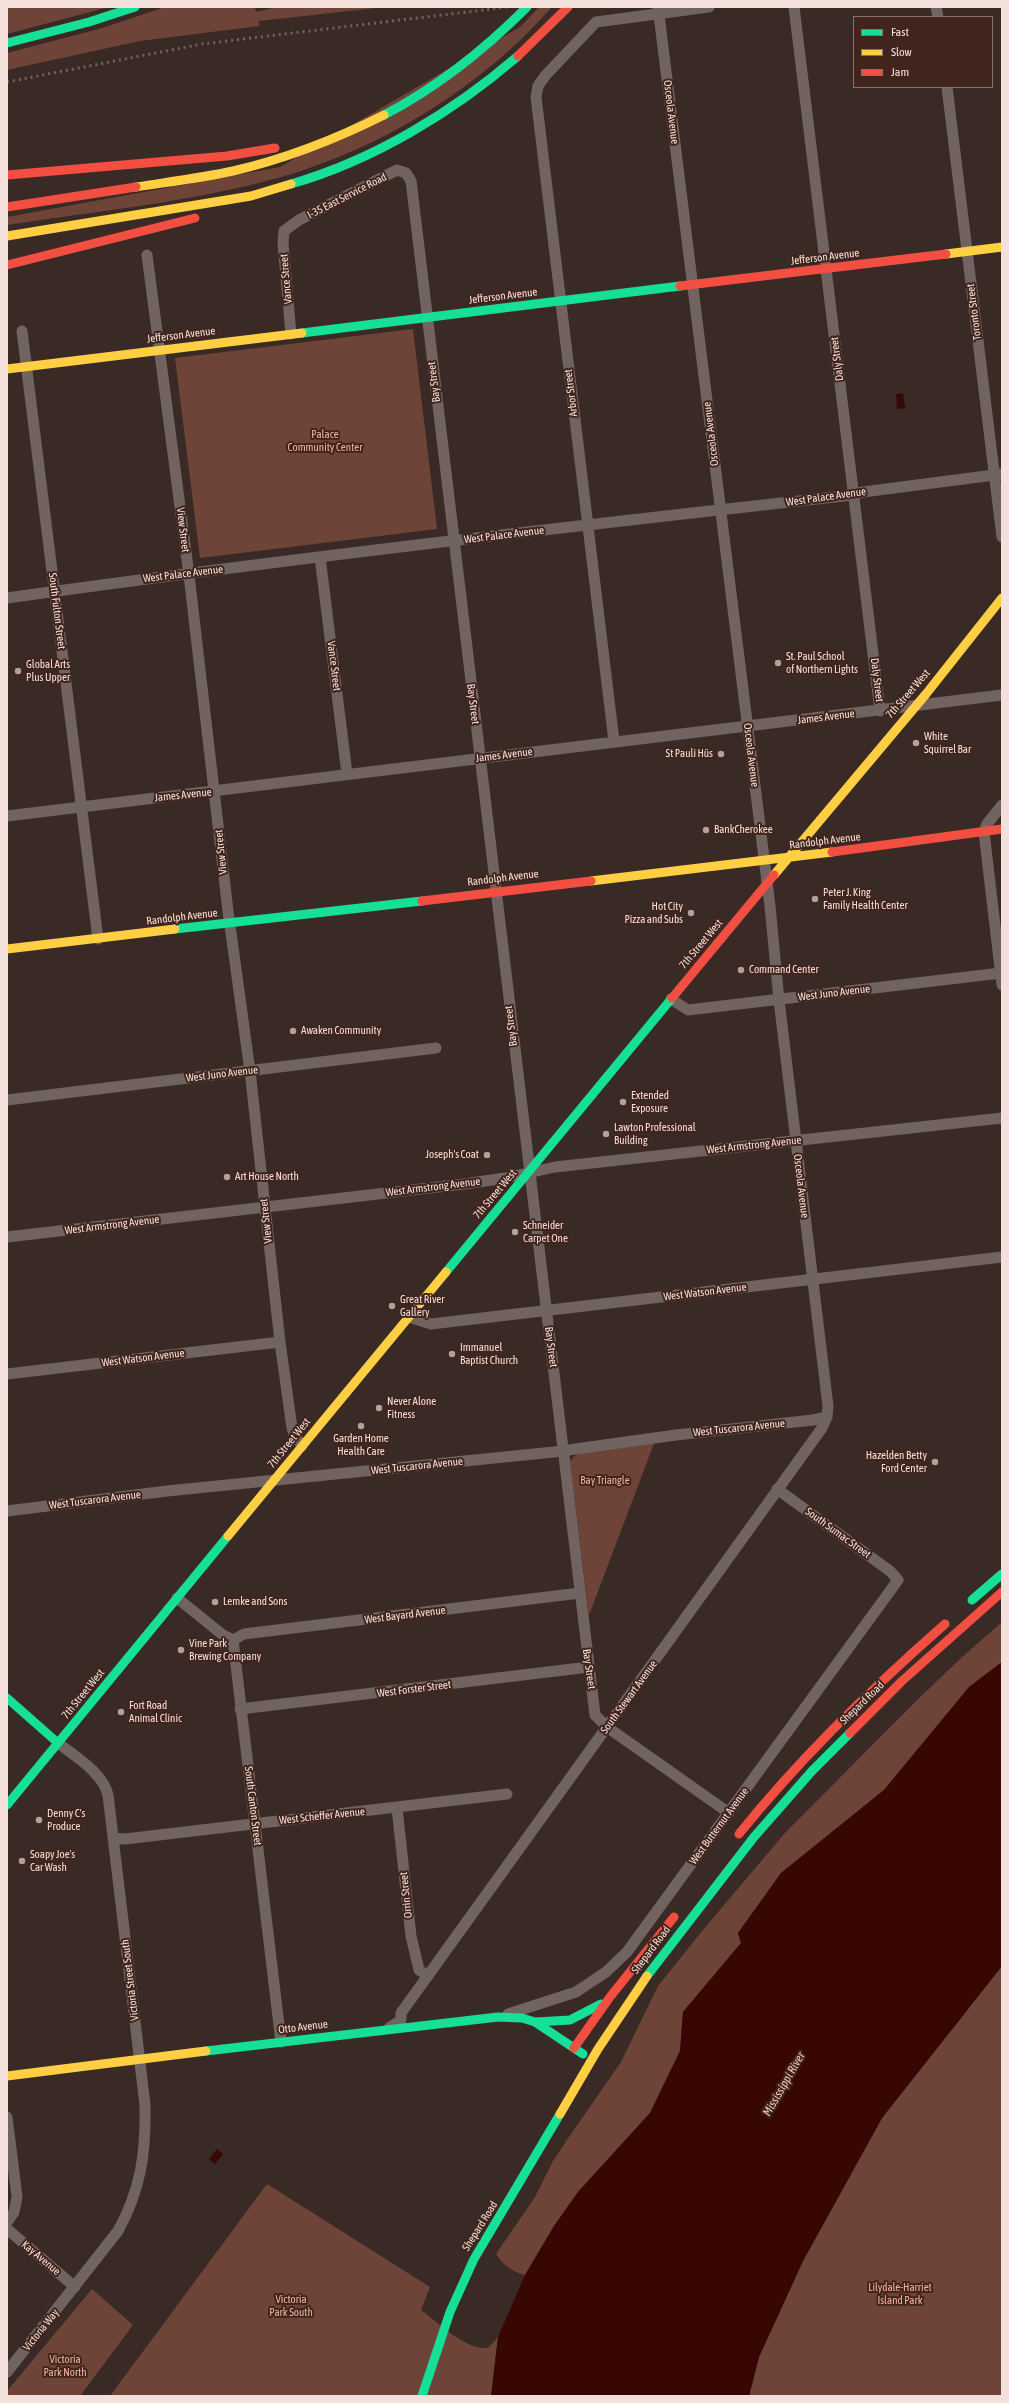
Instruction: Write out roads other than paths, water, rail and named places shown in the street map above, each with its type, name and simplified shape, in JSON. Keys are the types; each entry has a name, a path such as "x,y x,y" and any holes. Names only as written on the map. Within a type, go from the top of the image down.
{"main road":[{"path":"7,43 89,22 135,7"},
{"path":"7,207 244,168 306,149 366,124 398,108 450,74 493,41 527,7"},
{"path":"244,207 293,189 410,134 464,99 514,61 568,7"},
{"path":"7,175 227,156 286,145 366,124"},
{"path":"7,236 252,196 284,188 336,170"},
{"path":"7,265 206,216"},
{"name":"Jefferson Avenue","path":"7,369 1002,248"},
{"name":"7th Street West","path":"7,1805 1002,598"},
{"name":"Randolph Avenue","path":"7,949 788,858 1002,829"},
{"path":"964,1606 1002,1574"},
{"name":"Shepard Road","path":"422,2396 450,2312 474,2258 592,2061 651,1970 781,1806 876,1705 1002,1592"},
{"name":"Shepard Road","path":"735,1839 770,1796 830,1731 894,1669 952,1617"},
{"name":"Victoria Street South","path":"7,1698 58,1743"},
{"name":"Shepard Road","path":"574,2048 610,1997 679,1910"},
{"path":"535,2022 565,2023 580,2019 610,1997"},
{"name":"Otto Avenue","path":"7,2076 387,2029 498,2017 522,2018 535,2022 592,2061"}],"street":[{"name":"Arbor Street","path":"614,742 536,97 538,86 596,22 658,10 709,7"},
{"name":"Daly Street","path":"794,7 880,711"},
{"name":"Osceola Avenue","path":"658,10 748,726 779,1000 828,1406 827,1417"},
{"name":"Toronto Street","path":"946,88 998,475 1002,537"},
{"name":"I-35 East Service Road","path":"290,227 397,170 406,172"},
{"name":"Bay Street","path":"406,172 411,182 595,1715 607,1727 729,1812"},
{"name":"Vance Street","path":"290,227 284,231 283,243 292,334"},
{"name":"View Street","path":"148,255 189,575 230,923 250,1071 280,1342 292,1428 302,1446"},
{"name":"South Fulton Street","path":"22,331 82,807 88,874 98,939"},
{"name":"West Palace Avenue","path":"7,598 320,557 854,494 998,475"},
{"name":"Vance Street","path":"320,557 347,774"},
{"name":"James Avenue","path":"7,816 1002,696"},
{"path":"1001,979 984,832 987,824 1002,805"},
{"name":"West Juno Avenue","path":"671,999 688,1010 1001,979"},
{"name":"West Juno Avenue","path":"7,1100 436,1048"},
{"name":"West Armstrong Avenue","path":"7,1237 464,1184 505,1178 555,1167 1002,1118"},
{"name":"West Watson Avenue","path":"409,1317 431,1324 546,1312 1002,1257"},
{"name":"West Watson Avenue","path":"7,1374 280,1342"},
{"name":"West Tuscarora Avenue","path":"7,1511 274,1480 564,1450 676,1435 813,1420 827,1417"},
{"name":"South Stewart Avenue","path":"387,2029 401,2020 401,2013 822,1428 827,1417"},
{"name":"South Sumac Street","path":"777,1489 898,1580"},
{"name":"West Butternut Avenue","path":"498,2017 564,1998 590,1984 606,1972 627,1952 898,1580"},
{"name":"West Bayard Avenue","path":"233,1640 244,1634 580,1593"},
{"path":"177,1598 223,1635 233,1640"},
{"name":"South Canton Street","path":"233,1640 240,1709 281,2042"},
{"name":"West Forster Street","path":"240,1709 589,1667"},
{"name":"Victoria Street South","path":"58,1743 94,1773 107,1789 146,2120 145,2144 138,2186 131,2207 118,2231 75,2287"},
{"name":"West Scheffer Avenue","path":"113,1838 125,1839 507,1794"},
{"name":"Orrin Street","path":"397,1808 410,1936 419,1970 428,1976"},
{"path":"7,2117 17,2197 14,2212 7,2222"},
{"name":"Kay Avenue","path":"7,2229 75,2287"},
{"name":"Victoria Way","path":"7,2372 75,2287"}],"water":[{"path":"903,393 905,408 897,409 896,394"},
{"name":"Mississippi River","path":"1002,1662 1002,1966 882,2118 803,2261 759,2357 749,2396 491,2396 498,2337 525,2275 554,2226 578,2192 650,2113 680,2051 683,2012 741,1943 738,1933 781,1873 884,1790 969,1687"},
{"path":"217,2149 223,2154 215,2164 209,2159"}],"railway":[{"path":"7,82 202,44 508,7"}],"place":[{"name":"St. Paul School of Northern Lights","path":"778,663"},
{"name":"Global Arts Plus Upper","path":"18,671"},
{"name":"White Squirrel Bar","path":"916,743"},
{"name":"St Pauli Hüs","path":"721,754"},
{"name":"BankCherokee","path":"706,830"},
{"name":"Peter J. King Family Health Center","path":"815,899"},
{"name":"Hot City Pizza and Subs","path":"691,913"},
{"name":"Command Center","path":"741,970"},
{"name":"Awaken Community","path":"293,1031"},
{"name":"Extended Exposure","path":"623,1102"},
{"name":"Lawton Professional Building","path":"606,1134"},
{"name":"Joseph's Coat","path":"487,1155"},
{"name":"Art House North","path":"227,1177"},
{"name":"Schneider Carpet One","path":"515,1232"},
{"name":"Great River Gallery","path":"392,1306"},
{"name":"Immanuel Baptist Church","path":"452,1354"},
{"name":"Never Alone Fitness","path":"379,1408"},
{"name":"Garden Home Health Care","path":"361,1426"},
{"name":"Hazelden Betty Ford Center","path":"935,1462"},
{"name":"Lemke and Sons","path":"215,1602"},
{"name":"Vine Park Brewing Company","path":"181,1650"},
{"name":"Fort Road Animal Clinic","path":"121,1712"},
{"name":"Denny C's Produce","path":"39,1820"},
{"name":"Soapy Joe's Car Wash","path":"22,1861"}],"park label":[{"name":"Palace Community Center","path":"325,441"},
{"name":"Bay Triangle","path":"605,1481"},
{"name":"Lilydale-Harriet Island Park","path":"900,2294"},
{"name":"Victoria Park South","path":"291,2306"},
{"name":"Victoria Park North","path":"65,2366"}]}
